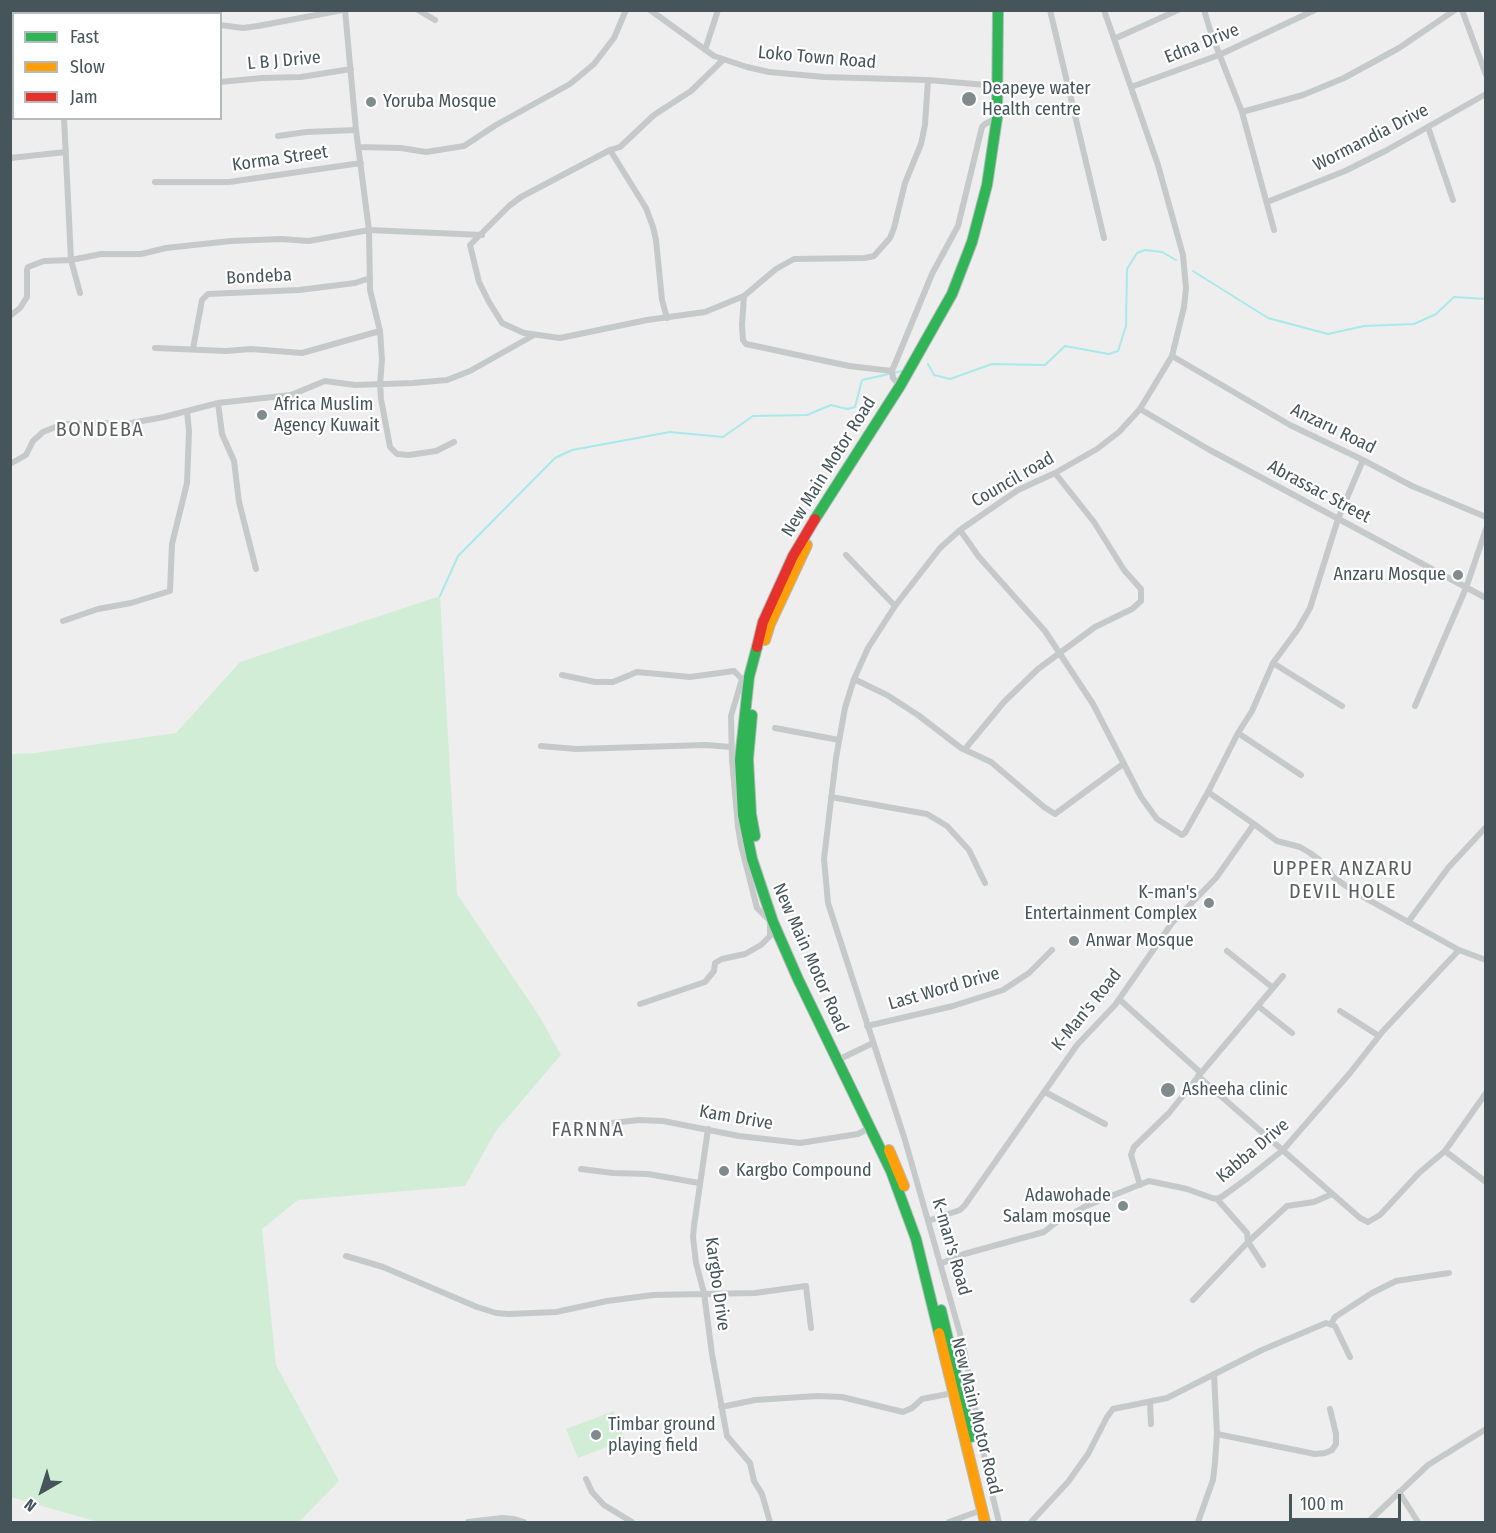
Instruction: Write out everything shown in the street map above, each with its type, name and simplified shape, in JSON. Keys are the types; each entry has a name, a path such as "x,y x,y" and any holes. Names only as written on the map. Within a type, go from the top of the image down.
{"highway":[{"name":"New Main Motor Road","path":"985,1522 962,1393 916,1239 891,1171 772,921 752,859 743,815 740,760 745,678 763,622 793,556 835,485 900,386 952,294 972,242 987,185 997,118 998,10"},
{"name":"New Main Motor Road","path":"991,1522 981,1462 922,1237 897,1168 778,921 758,857 751,814 748,759 756,677 770,624 801,556 840,489 905,390 958,297 974,255 994,187 1004,118 1005,10"}],"street":[{"path":"222,25 258,27 344,10 369,230 372,300 380,331 382,360 380,384 390,447 393,452 409,455 427,453 454,442"},
{"path":"418,10 435,20"},
{"path":"358,147 400,148 426,152 464,146 496,125 570,84 594,64 614,38 626,10"},
{"name":"Loko Town Road","path":"650,10 705,50 723,60 747,67 787,74 928,80 998,86"},
{"path":"705,50 718,10"},
{"path":"1050,10 1104,238"},
{"name":"Council road","path":"854,985 828,903 824,859 845,708 854,679 868,648 895,606 940,548 960,530 1018,490 1055,473 1105,444 1140,409 1172,356 1184,307 1186,288 1183,255 1158,165 1104,10"},
{"path":"1114,39 1178,10"},
{"path":"1204,10 1242,112 1274,230"},
{"name":"Edna Drive","path":"1131,87 1219,55 1315,10"},
{"path":"1242,112 1303,95 1344,78 1399,48 1455,10"},
{"path":"1462,10 1485,75"},
{"path":"723,60 691,91 654,115 620,147 610,150 521,197 470,245 479,282 502,323 524,333 560,338 591,330 705,312 744,296 776,269 794,260 872,257 883,246 894,228 905,183 921,144 925,124 928,80"},
{"name":"L B J Drive","path":"222,82 301,77 351,69"},
{"name":"Wormandia Drive","path":"1267,202 1345,171 1485,94"},
{"path":"900,386 893,378 892,371 932,274 958,226 982,127 997,118"},
{"path":"64,120 71,260 80,293"},
{"path":"1428,127 1453,200"},
{"path":"278,136 306,132 356,130"},
{"path":"610,150 646,208 653,227 659,259 662,300 667,318"},
{"path":"10,158 66,152"},
{"name":"Korma Street","path":"155,182 229,182 361,163"},
{"path":"10,316 20,308 27,297 27,270 30,265 44,261 71,260 94,255 141,254 166,248 231,241 281,238 309,240 369,230 482,235"},
{"name":"Bondeba","path":"193,349 202,300 208,294 299,290 355,283 370,278"},
{"path":"744,296 742,325 743,340 747,344 849,366 892,371"},
{"path":"155,348 226,351 251,349 302,353 380,331"},
{"path":"10,464 26,455 39,435 58,425 73,422 124,424 218,403 291,395 325,381 347,384 436,382 456,377 535,335"},
{"name":"Anzaru Road","path":"1172,356 1290,426 1412,486 1485,518"},
{"path":"218,403 222,434 232,455 239,502 256,569"},
{"name":"Abrassac Street","path":"1140,409 1208,449 1485,598"},
{"path":"63,621 98,609 131,603 170,591 172,544 187,483 189,450 187,411"},
{"path":"960,530 979,557 1045,631 1060,653 1093,704 1141,797 1157,819 1182,835 1209,792 1238,733 1252,711 1273,663 1310,608 1338,519 1363,460"},
{"path":"965,749 1004,702 1038,669 1095,627 1132,609 1143,596 1141,589 1124,570 1094,522 1055,473"},
{"path":"1416,706 1466,588 1485,529"},
{"path":"846,555 895,606"},
{"path":"1273,663 1342,706"},
{"path":"562,675 595,682 614,682 636,672 690,677 734,671 745,678 731,716 731,747 741,845 757,908 764,917 772,921 770,936 761,945 745,954 722,959 716,963 705,982 640,1004"},
{"path":"854,679 887,695 965,749 991,762 1055,814 1123,764"},
{"path":"775,728 839,740"},
{"path":"1238,733 1302,775"},
{"path":"541,746 576,749 706,745 731,747"},
{"path":"1209,792 1277,841 1300,847 1310,853 1326,865 1333,877 1358,894 1459,950 1485,960"},
{"path":"831,797 927,814 947,826 969,850 985,883"},
{"name":"K-Man's Road","path":"928,1221 960,1210 1077,1045 1119,999 1172,923 1216,878 1254,824"},
{"path":"1408,922 1448,868 1485,827"},
{"name":"Last Word Drive","path":"867,1026 953,1006 1003,990 1029,973 1052,950"},
{"name":"Kabba Drive","path":"940,1264 964,1254 1044,1232 1086,1206 1149,1181 1187,1189 1217,1199 1250,1178 1283,1150 1379,1036 1459,950"},
{"path":"1227,951 1273,988"},
{"path":"1140,1185 1131,1151 1169,1113 1283,976"},
{"name":"K-man's Road","path":"854,985 905,1140 963,1344 962,1393"},
{"path":"1119,999 1332,1194 1368,1222 1372,1221 1419,1173 1445,1151 1485,1093"},
{"path":"1258,1006 1292,1034"},
{"path":"1340,1011 1379,1036"},
{"path":"844,1057 873,1043"},
{"path":"1045,1092 1105,1124"},
{"name":"Kam Drive","path":"594,1125 653,1120 739,1136 800,1143 858,1134 871,1127"},
{"name":"Kargbo Drive","path":"708,1129 693,1237 699,1277 704,1293 727,1436 750,1463 754,1481 762,1494 770,1522"},
{"path":"1445,1151 1485,1182"},
{"path":"581,1169 648,1174 699,1183"},
{"path":"1193,1300 1248,1242 1287,1206 1314,1202 1332,1194"},
{"path":"1217,1199 1247,1233 1248,1242 1263,1265"},
{"path":"346,1256 384,1267 496,1313 556,1312 625,1298 704,1293 755,1293 806,1286 811,1328"},
{"path":"1331,1324 1335,1317 1372,1293 1396,1281 1449,1273"},
{"path":"1032,1522 1068,1482 1088,1454 1113,1409 1167,1398 1320,1325 1335,1326 1350,1357"},
{"path":"1198,1522 1212,1480 1217,1434 1214,1374"},
{"path":"722,1407 755,1400 817,1396 843,1397 903,1412 922,1399 962,1393"},
{"path":"1150,1403 1151,1424"},
{"path":"1217,1434 1315,1454 1325,1453 1332,1450 1336,1444 1330,1409"},
{"path":"1368,1522 1428,1465 1485,1429"},
{"path":"981,1462 999,1522"},
{"path":"586,1479 592,1491 604,1505 632,1522"},
{"path":"1400,1492 1418,1522"},
{"path":"949,1522 982,1510"},
{"path":"468,1522 501,1518 524,1522"}],"green space":[{"path":"440,596 457,894 540,1017 561,1055 496,1131 465,1186 298,1200 262,1229 276,1365 339,1481 299,1522 98,1522 11,1497 11,754 35,753 176,733 240,662"},
{"name":"Timbar ground playing field","path":"614,1411 625,1440 578,1458 566,1429"}],"waterway":[{"path":"928,364 934,375 950,379 992,364 1045,365 1065,346 1109,354 1118,351 1126,326 1127,269 1137,253 1145,250 1162,252 1176,260"},
{"path":"1193,271 1268,318 1328,334 1364,326 1414,324 1436,314 1454,297 1486,299"},
{"path":"440,596 458,556 555,458 572,450 670,432 723,437 753,416 807,415 831,405 847,409 855,407 862,380 902,371"}],"traffic: fast":[{"path":"815,519 900,386 952,294 972,242 987,185 997,118 998,10"},
{"path":"757,647 749,677 740,760 743,815 752,859 773,922 798,979 891,1171 916,1239 939,1333"},
{"path":"752,715 748,759 751,814 755,836"},
{"path":"941,1310 971,1437"}],"traffic: slow":[{"path":"765,640 770,624 807,545"},
{"path":"889,1150 904,1186"},
{"path":"939,1333 985,1522"}],"traffic: jam":[{"path":"757,647 763,622 793,556 815,519"}],"place":[{"name":"Deapeye water Health centre","path":"969,99"},
{"name":"Yoruba Mosque","path":"371,102"},
{"name":"Africa Muslim Agency Kuwait","path":"262,415"},
{"name":"Anzaru Mosque","path":"1458,575"},
{"name":"K-man's Entertainment Complex","path":"1209,903"},
{"name":"Anwar Mosque","path":"1074,941"},
{"name":"Asheeha clinic","path":"1168,1090"},
{"name":"Kargbo Compound","path":"724,1171"},
{"name":"Adawohade Salam mosque","path":"1123,1206"},
{"name":"Timbar ground playing field","path":"596,1435"}],"district":[{"name":"BONDEBA","path":"100,430"},
{"name":"UPPER ANZARU DEVIL HOLE","path":"1343,880"},
{"name":"FARNNA","path":"588,1130"}]}
